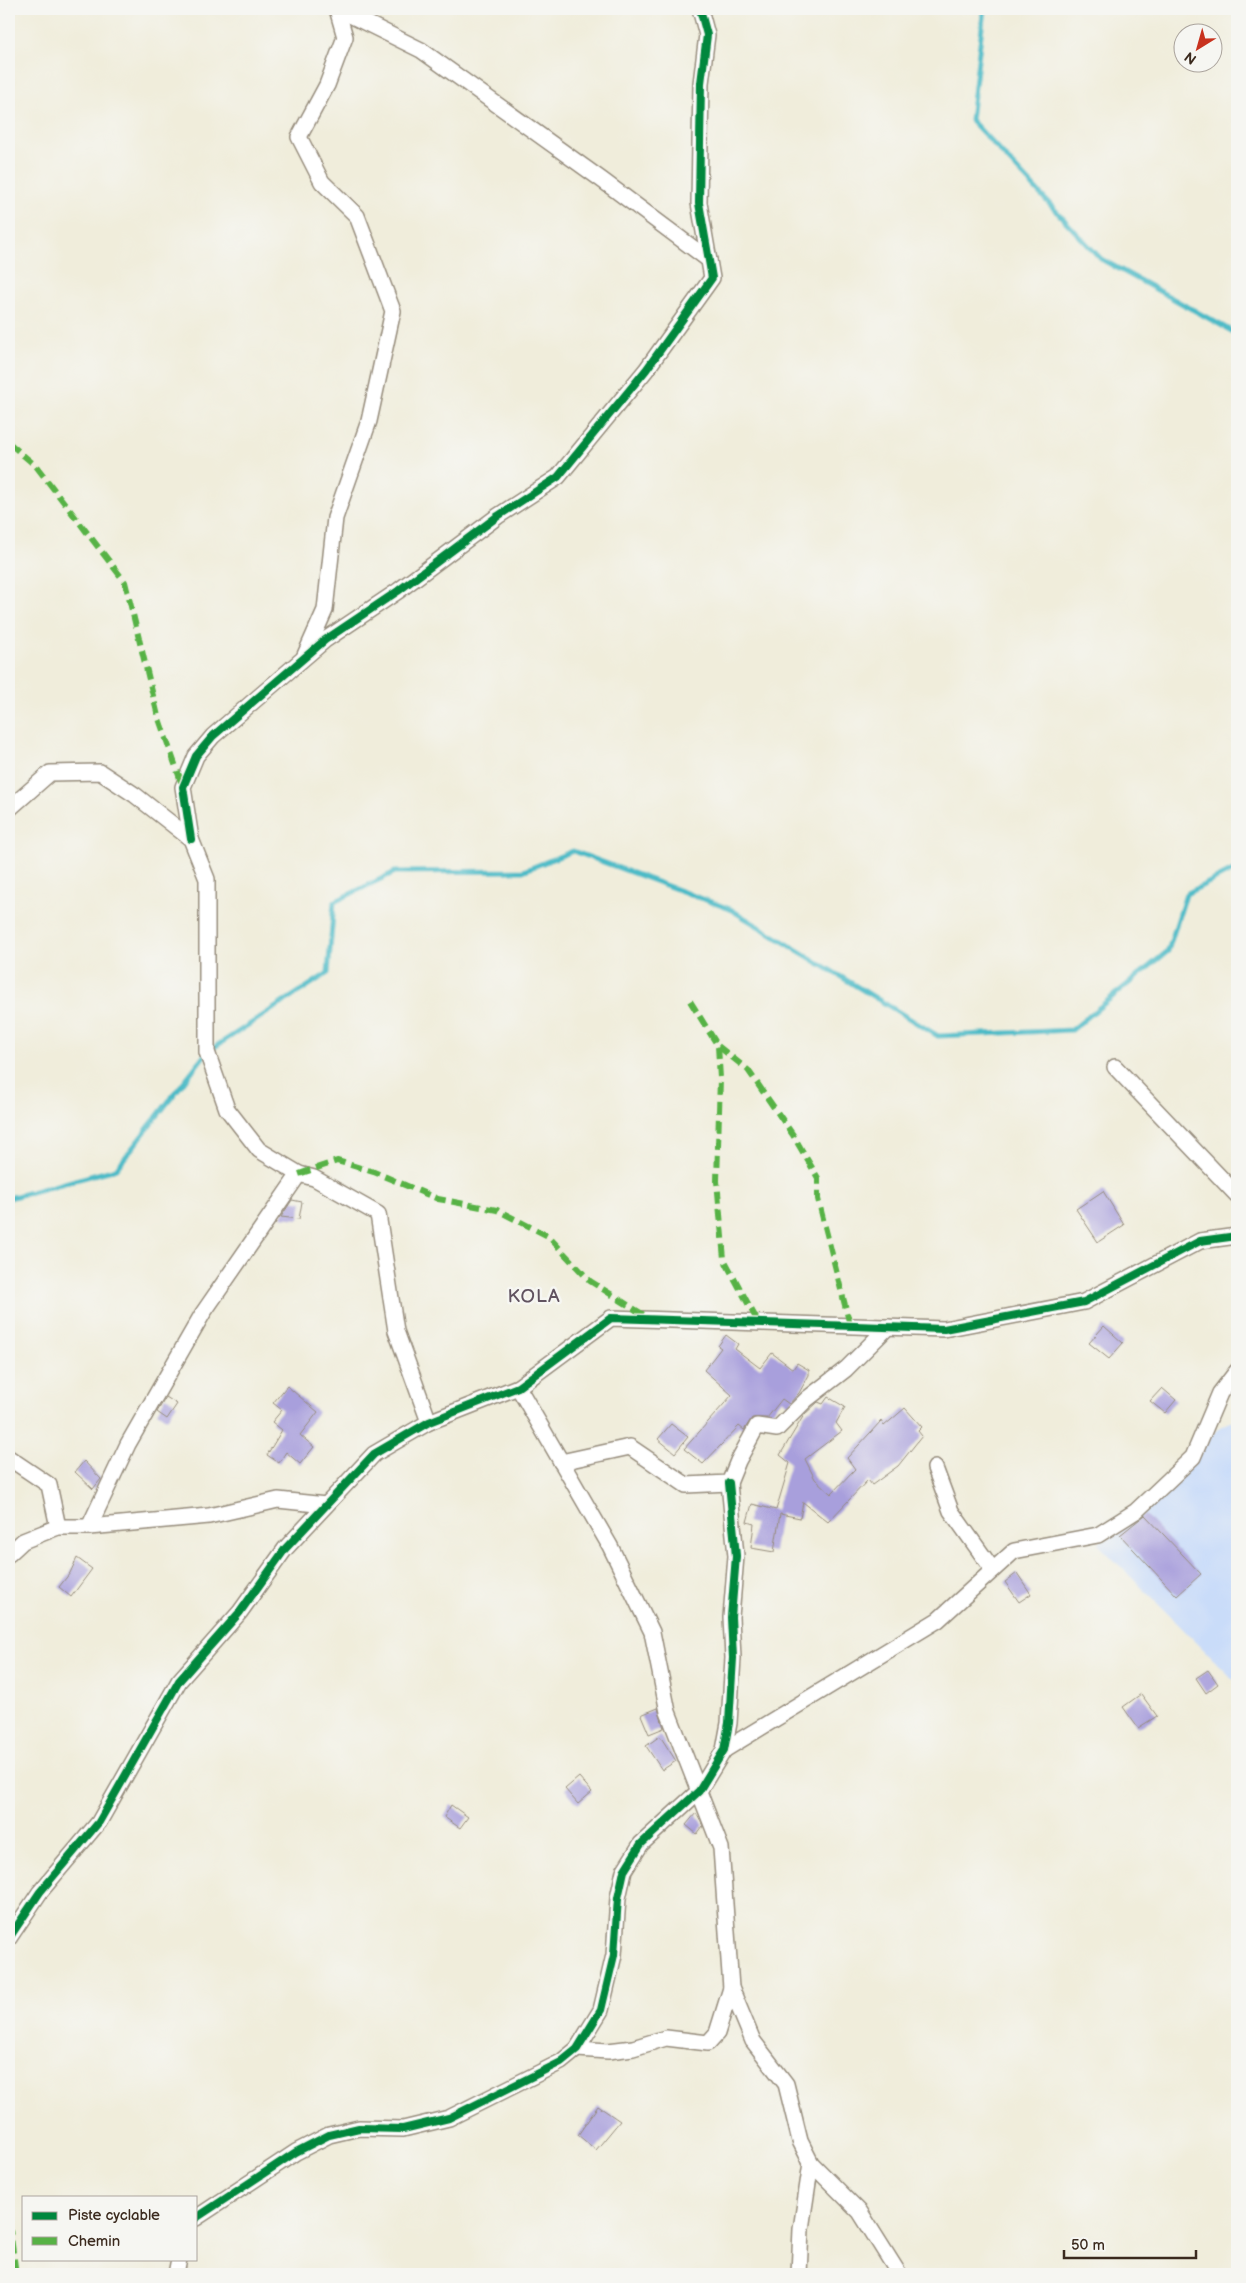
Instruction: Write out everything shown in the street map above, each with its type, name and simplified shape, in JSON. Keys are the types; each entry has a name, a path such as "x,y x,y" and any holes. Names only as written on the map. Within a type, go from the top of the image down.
{"street":[{"path":"338,9 421,50 602,180 709,260"},
{"path":"303,659 325,610 334,518 369,422 393,311 357,216 322,182 299,137 327,85 345,37 338,9"},
{"path":"429,1422 396,1331 378,1214 314,1178 299,1174 259,1150 227,1109 207,1052 207,879 191,839 183,787 196,756 213,736 325,640 398,591 498,516 558,477 646,370 712,278 699,203 701,83 707,35 700,9"},
{"path":"9,809 50,773 100,772 135,795 191,839"},
{"path":"1114,1066 1237,1195"},
{"path":"89,1527 128,1444 203,1313 299,1174"},
{"path":"9,1938 40,1892 99,1822 179,1680 240,1612 285,1549 374,1454 429,1422 518,1387 611,1318 944,1329 1084,1302 1200,1241 1237,1236"},
{"path":"198,2217 296,2152 329,2135 359,2128 403,2129 449,2118 562,2062 578,2049 601,2010 614,1955 618,1898 624,1871 640,1844 699,1791 724,1750 729,1723 734,1658 730,1617 736,1556 729,1483 738,1461 757,1426 777,1429 807,1399 846,1369 888,1327"},
{"path":"724,1750 938,1620 1014,1551 1098,1535 1136,1511 1193,1457 1220,1393 1237,1371"},
{"path":"518,1387 610,1546 652,1632 668,1712 721,1848 731,1988 753,2041 786,2084 800,2141 811,2163 860,2212 899,2274"},
{"path":"561,1462 630,1448 686,1485 729,1483"},
{"path":"9,1458 49,1484 58,1527"},
{"path":"935,1468 951,1511 993,1570"},
{"path":"9,1554 23,1541 58,1527 89,1527 209,1516 278,1500 326,1505"},
{"path":"578,2049 608,2051 633,2048 666,2038 708,2043 717,2033 731,1988"},
{"path":"799,2274 802,2230 811,2163"},
{"path":"176,2274 179,2260"}],"shaded area":[{"path":"1237,1418 1237,1683 1098,1544 1220,1427"}],"building":[{"path":"1103,1191 1124,1225 1098,1242 1076,1209"},
{"path":"292,1200 302,1202 299,1219 281,1217"},
{"path":"1104,1326 1123,1343 1109,1359 1089,1343"},
{"path":"726,1335 738,1344 735,1349 760,1368 772,1353 793,1369 797,1363 809,1370 809,1375 799,1393 789,1404 782,1399 767,1418 752,1418 744,1430 739,1426 703,1464 684,1449 732,1395 704,1370 721,1348 718,1346"},
{"path":"287,1386 318,1412 300,1435 314,1447 300,1464 286,1452 279,1463 267,1455 282,1430 272,1422 282,1410 273,1403"},
{"path":"1162,1388 1176,1400 1165,1413 1150,1401"},
{"path":"166,1397 177,1404 167,1419 157,1412"},
{"path":"828,1397 845,1407 836,1423 842,1431 805,1459 815,1479 831,1494 855,1469 847,1458 881,1421 884,1426 905,1408 922,1427 918,1431 922,1436 898,1466 872,1485 868,1480 828,1522 803,1502 800,1518 780,1514 774,1552 751,1548 754,1524 747,1522 752,1504 776,1510 790,1463 780,1455 804,1415 818,1402 823,1404"},
{"path":"671,1424 688,1437 675,1453 658,1439"},
{"path":"84,1461 101,1479 93,1489 75,1472"},
{"path":"1145,1515 1201,1574 1177,1596 1120,1535"},
{"path":"77,1558 92,1569 71,1597 59,1587 70,1573"},
{"path":"1017,1573 1031,1594 1019,1602 1005,1582"},
{"path":"1208,1670 1218,1684 1206,1693 1196,1678"},
{"path":"1141,1694 1157,1716 1138,1728 1123,1707"},
{"path":"658,1708 664,1728 649,1734 641,1715"},
{"path":"660,1736 676,1761 662,1770 646,1746"},
{"path":"579,1777 592,1792 578,1804 565,1789"},
{"path":"451,1805 468,1817 460,1828 444,1817"},
{"path":"696,1813 703,1826 697,1834 686,1825"},
{"path":"598,2106 620,2121 596,2150 578,2135"}],"waterway":[{"path":"984,9 971,120 1101,259 1237,334"},
{"path":"9,1198 116,1169 207,1052 328,973 334,902 395,872 523,871 573,851 730,909 938,1036 1072,1030 1168,951 1186,894 1237,868"}],"marked path":[{"path":"9,443 36,466 125,582 158,716 183,787"},
{"path":"690,1001 718,1046 720,1078 717,1181 724,1259 758,1322"},
{"path":"718,1046 748,1070 793,1135 818,1178 818,1199 850,1325"},
{"path":"299,1174 337,1161 374,1172 438,1199 497,1210 548,1236 590,1281 647,1317"},
{"path":"9,2223 16,2274"}],"cycle path":[{"path":"191,839 183,787 196,756 213,736 325,640 398,591 498,516 558,477 646,370 712,278 699,203 701,83 707,35 700,9"},
{"path":"9,1938 40,1892 99,1822 179,1681 240,1612 285,1549 374,1454 429,1422 518,1387 611,1318 944,1329 1084,1302 1200,1241 1237,1236"},
{"path":"198,2217 296,2152 329,2135 359,2128 403,2129 449,2118 561,2062 577,2049 601,2010 614,1955 618,1898 624,1871 641,1844 699,1791 724,1750 729,1723 733,1658 731,1617 736,1556 729,1483"}],"district":[{"name":"KOLA","path":"534,1296"}]}
